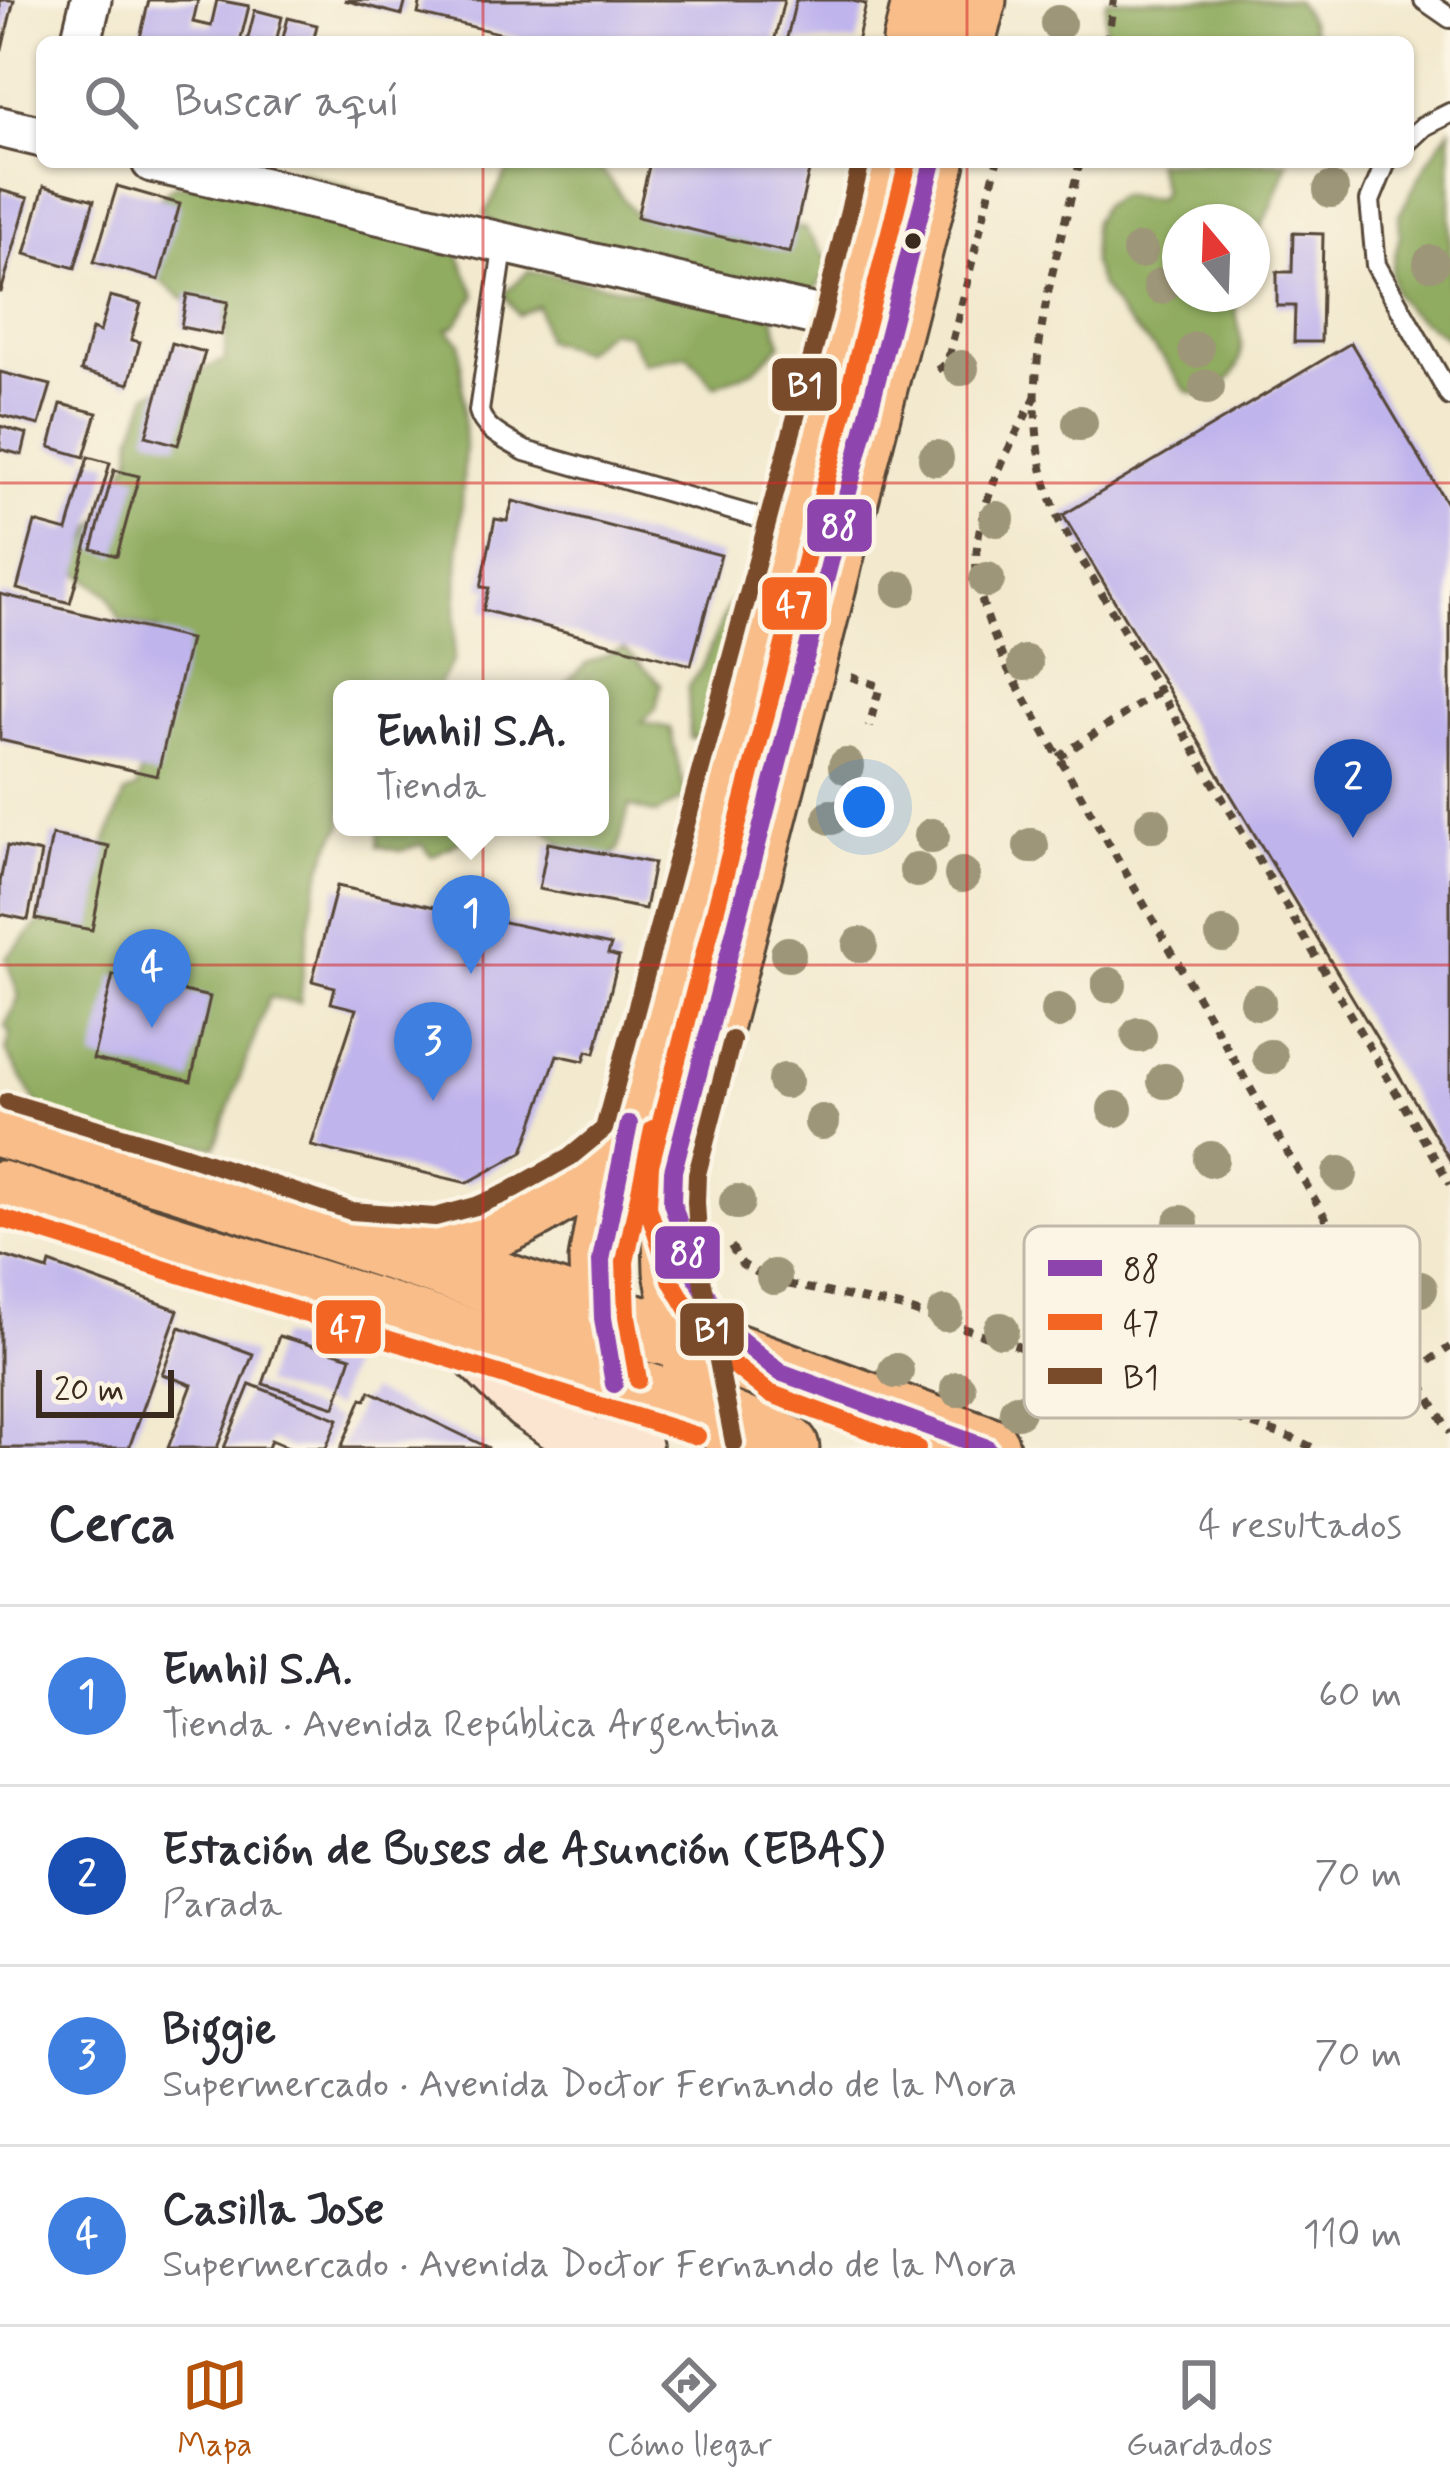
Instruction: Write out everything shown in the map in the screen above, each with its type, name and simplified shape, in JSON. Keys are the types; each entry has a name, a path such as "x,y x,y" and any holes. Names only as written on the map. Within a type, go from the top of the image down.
{"highway":[{"path":"917,36 926,0"},
{"path":"965,36 974,0"},
{"path":"614,1384 603,1318 601,1260 625,1142 884,168"},
{"path":"707,1431 676,1271 673,1171 931,168"},
{"path":"0,1125 178,1178 603,1318 688,1339 987,1448"},
{"path":"346,1235 437,1241 484,1229 584,1177 625,1142"},
{"path":"0,1193 614,1384 707,1431 787,1448"},
{"path":"672,1202 695,1275 727,1329 780,1372"}],"main road":[{"path":"463,1339 528,1402 587,1448"},
{"path":"614,1384 634,1448"}],"street":[{"path":"82,36 91,0"},
{"path":"0,127 36,136"},
{"path":"178,168 846,322"}],"lane":[{"path":"1424,0 1450,18"},
{"path":"1414,135 1450,112"},
{"path":"1383,168 1370,200 1376,265 1450,396"},
{"path":"504,243 479,411 492,430 524,451 792,526"}],"path":[{"path":"1108,36 1114,0"},
{"path":"1079,168 1043,318 1036,396 1042,467 1059,520 1450,1184"},
{"path":"1036,396 990,488 977,578 986,613 1005,664 1330,1226"},
{"path":"850,677 880,686 869,727"},
{"path":"1059,757 1160,691"},
{"path":"728,1241 742,1264 772,1281 900,1307 1024,1348"},
{"path":"1420,1367 1450,1347"},
{"path":"1420,1381 1450,1433"},
{"path":"1236,1418 1313,1448"}],"green space":[{"path":"1106,0 1296,0 1315,36 1102,36"},
{"path":"1450,129 1450,340 1407,310 1395,293 1391,273 1400,235 1399,215"},
{"path":"513,168 600,168 637,217 742,232 804,228 831,265 801,312 514,245 485,214"},
{"path":"1157,168 1286,168 1270,210 1270,204 1162,204 1162,312 1236,312 1238,365 1232,376 1205,396 1186,391 1164,359 1123,318 1092,264 1093,223 1102,206 1119,195 1157,199 1163,191"},
{"path":"301,172 365,193 456,249 476,295 455,326 447,329 460,342 465,447 453,662 442,680 333,680 336,836 317,886 300,1003 269,997 215,1147 161,1139 111,1148 41,1111 6,1051 11,1033 5,1026 19,997 6,958 98,861 125,794 137,788 153,718 158,630 120,620 109,595 70,567 131,457 133,435 148,394 225,360 223,302 189,303 159,280 143,212 175,185 276,182"},
{"path":"528,271 773,315 781,344 754,370 714,386 688,355 643,363 628,334 609,330 582,352 545,340 538,306 518,315 504,294"},
{"path":"749,578 714,735 690,738 688,686 701,669 727,609"},
{"path":"624,648 661,684 656,709 641,722 670,728 686,797 656,814 629,806 618,850 589,870 553,836 609,836 609,680 569,680 587,663"},
{"path":"379,836 469,836 432,856 421,844 400,851 378,846"}],"building":[{"path":"0,0 14,0 2,49 0,49"},
{"path":"149,0 198,0 193,22 211,26 217,0 249,6 242,36 140,36"},
{"path":"344,0 406,0 402,15"},
{"path":"421,0 784,0 775,36 512,36 418,14"},
{"path":"796,0 866,4 858,36 787,36"},
{"path":"255,10 282,17 277,36 248,36"},
{"path":"288,18 317,25 314,36 284,36"},
{"path":"649,168 810,168 790,253 637,217"},
{"path":"44,186 94,200 75,268 25,254"},
{"path":"117,186 180,204 159,280 94,262"},
{"path":"0,190 28,198 1,292 0,292"},
{"path":"1293,233 1323,234 1321,342 1294,342 1295,306 1277,306 1277,272 1292,272"},
{"path":"187,294 228,302 221,335 181,327"},
{"path":"110,296 141,304 131,340 140,342 129,384 81,371 92,329 100,332"},
{"path":"172,343 205,352 178,445 146,436"},
{"path":"1351,343 1450,509 1450,1160 1063,515"},
{"path":"0,372 51,385 39,425 0,415"},
{"path":"61,404 97,413 84,457 50,447"},
{"path":"0,426 27,434 22,455 0,449"},
{"path":"88,457 110,463 70,603 17,589 35,522 67,531"},
{"path":"114,470 139,476 117,556 92,549"},
{"path":"513,501 721,555 691,665 483,610 489,588 481,587 495,519 507,521"},
{"path":"0,594 190,639 157,776 0,740"},
{"path":"52,835 109,846 92,930 36,919"},
{"path":"548,843 654,863 645,909 539,889"},
{"path":"7,846 41,853 28,920 0,914"},
{"path":"337,886 611,945 608,954 619,957 595,1053 587,1051 584,1061 557,1055 523,1152 467,1183 311,1146 356,1009 331,1003 335,987 312,981"},
{"path":"113,975 210,997 191,1081 93,1059"},
{"path":"0,1255 48,1270 50,1263 178,1310 129,1448 0,1448"},
{"path":"180,1327 253,1354 217,1448 168,1448 192,1385 162,1374"},
{"path":"279,1336 351,1357 335,1407 263,1384"},
{"path":"250,1384 338,1419 326,1448 290,1448 271,1440 268,1448 224,1448"},
{"path":"370,1391 489,1448 341,1448 362,1398 366,1400"}],"transit line":[{"name":"B1","path":"7,1102 351,1211 435,1217 506,1193 570,1157 604,1129 860,168"},
{"name":"47","path":"906,168 650,1165 648,1207 672,1282 710,1346 769,1393 917,1448"},
{"name":"88","path":"931,168 673,1171 672,1202 695,1275 727,1329 780,1372 987,1448"},
{"name":"B1","path":"732,1040 697,1174 696,1202 700,1268 734,1443"},
{"name":"88","path":"614,1384 603,1318 601,1260 629,1124"},
{"name":"47","path":"638,1380 627,1316 625,1262 653,1129"},
{"name":"47","path":"0,1218 697,1436"}],"place":[{"name":"Estación de Buses de Asunción (EBAS)","path":"1353,838"},
{"name":"Emhil S.A.","path":"471,974"},
{"name":"Casilla Jose","path":"152,1028"},
{"name":"Biggie","path":"433,1101"}]}
